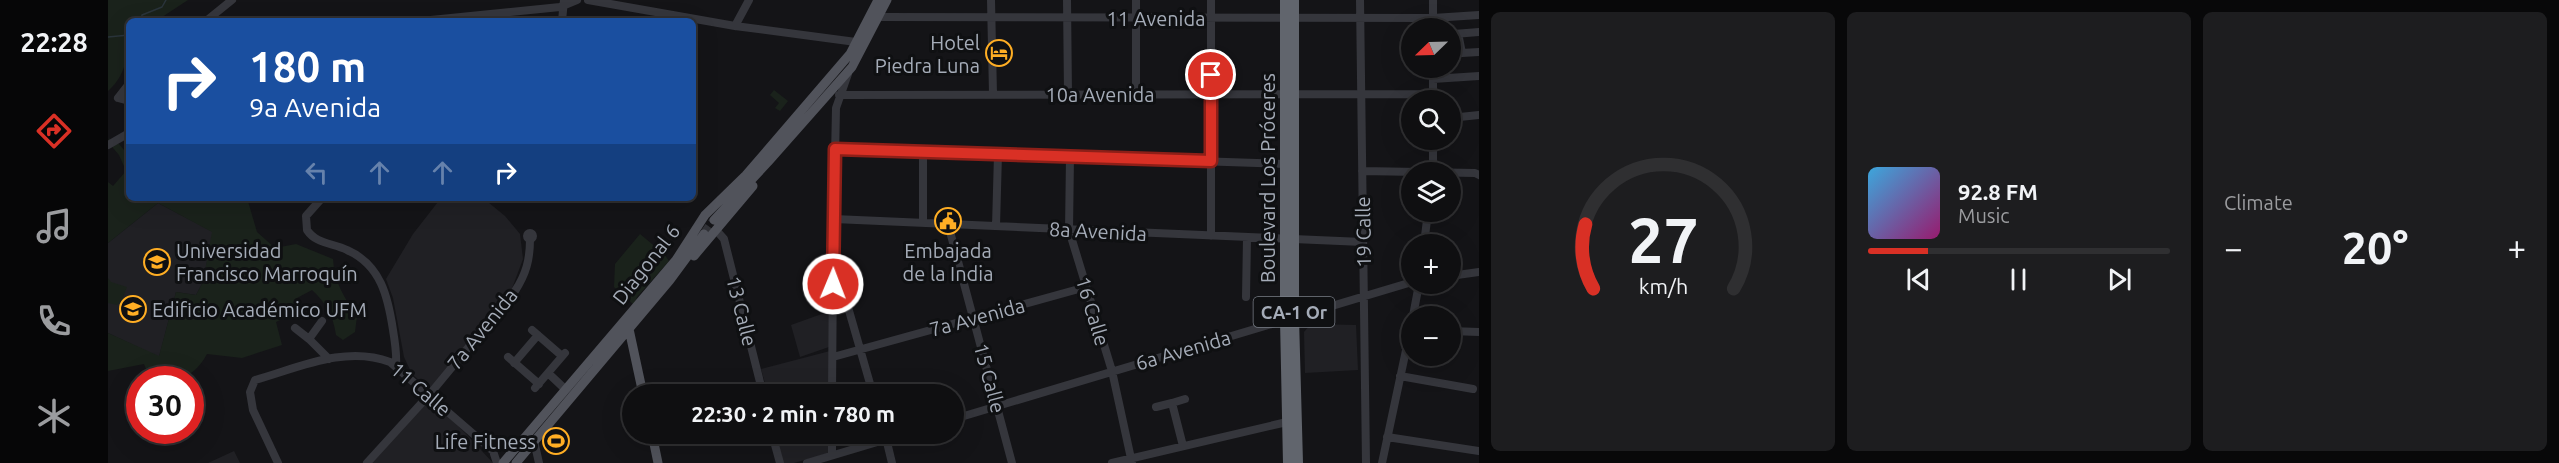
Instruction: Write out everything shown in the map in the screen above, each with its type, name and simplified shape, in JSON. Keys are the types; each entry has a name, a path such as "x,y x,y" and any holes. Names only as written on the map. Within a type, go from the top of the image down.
{"highway":[{"name":"Boulevard Los Próceres","path":"1285,0 1290,18"},
{"name":"Boulevard Los Próceres","path":"1288,463 1289,95 1290,18 1294,0"},
{"name":"Boulevard Los Próceres","path":"1289,95 1286,164 1290,240"},
{"name":"Boulevard Los Próceres","path":"1290,319 1298,463"}],"main road":[{"name":"Diagonal 6","path":"502,463 675,261 705,215 740,182 822,87 856,42 878,0"},
{"path":"740,182 738,187 707,219 711,230 767,170 768,162 852,67 887,0"},
{"name":"Diagonal 6","path":"516,463 670,280 681,272 711,230"},
{"path":"629,329 641,384"},
{"path":"599,350 626,342 633,351"},
{"path":"654,444 658,463"}],"street":[{"path":"210,18 232,0"},
{"path":"466,18 498,17 577,0"},
{"path":"588,0 686,18"},
{"path":"735,27 749,0"},
{"path":"991,0 993,94"},
{"path":"1067,0 1068,94"},
{"path":"1136,0 1136,94"},
{"path":"1211,236 1212,0"},
{"name":"19 Calle","path":"1360,0 1365,463"},
{"path":"1433,0 1433,18"},
{"path":"562,18 565,3"},
{"name":"11 Avenida","path":"1433,18 1479,15"},
{"name":"11 Avenida","path":"879,17 1401,18"},
{"path":"696,20 856,42"},
{"path":"1461,35 1479,33"},
{"path":"1461,48 1462,53 1479,52"},
{"path":"832,384 833,309 836,277 833,255 836,108 839,95 852,67"},
{"path":"1461,77 1479,76"},
{"path":"1433,78 1434,90"},
{"path":"126,88 118,98 126,101"},
{"name":"10a Avenida","path":"839,95 1210,93 1401,96"},
{"path":"1461,116 1479,115"},
{"path":"108,145 126,135"},
{"path":"835,149 1286,164"},
{"path":"1433,150 1433,162"},
{"path":"1433,156 1438,150"},
{"path":"923,152 924,223"},
{"path":"996,226 998,154"},
{"name":"16 Calle","path":"1070,157 1070,230 1112,371 1131,461"},
{"path":"1362,171 1401,172"},
{"path":"1461,173 1475,173 1479,176"},
{"path":"319,201 306,216 307,230 316,240 349,250 371,267 381,281 388,299 396,366"},
{"name":"8a Avenida","path":"834,219 1363,242"},
{"name":"15 Calle","path":"948,224 1012,463"},
{"name":"13 Calle","path":"711,230 724,239 760,384"},
{"path":"1246,297 1247,238"},
{"name":"7a Avenida","path":"367,463 429,394 515,291 526,274 530,255 530,239"},
{"path":"1461,274 1479,272"},
{"path":"836,277 848,306 870,384"},
{"name":"6a Avenida","path":"964,415 1401,285"},
{"name":"7a Avenida","path":"832,357 1086,287"},
{"path":"833,309 839,302 848,306"},
{"path":"309,339 312,328 322,321"},
{"path":"295,328 329,359"},
{"path":"1461,331 1479,332"},
{"path":"535,333 564,355 548,372 537,386 511,360 535,333"},
{"name":"11 Calle","path":"278,463 253,410 250,392 255,380 345,355 368,355 396,366 493,451 497,463"},
{"path":"1382,463 1391,437 1402,366"},
{"path":"548,372 565,389"},
{"path":"1400,376 1473,389"},
{"path":"1156,407 1185,399"},
{"path":"1172,403 1182,442"},
{"path":"1112,463 1131,461 1182,442 1287,422"},
{"path":"1391,437 1479,451"},
{"path":"534,441 539,463"},
{"path":"775,444 780,463"},
{"path":"832,444 832,456"},
{"path":"807,463 864,444"},
{"path":"887,444 892,463"}],"shaded area":[{"path":"108,0 188,0 161,18 126,18 124,68 108,91"},
{"path":"774,90 788,101 780,111 775,108 779,103 770,95"},
{"path":"109,138 113,144 119,144 126,152 126,171 119,155 108,142"},
{"path":"126,171 126,201 248,201 257,232 275,248 296,244 333,259 340,289 357,316 355,332 343,340 336,335 328,310 312,290 297,298 288,316 276,322 282,345 242,358 207,354 198,366 145,366 144,364 108,371 108,333 159,356 176,292 196,295 203,282 212,232 158,203 108,243 108,182 113,186"},
{"path":"439,201 487,201 505,216 520,234 523,259 511,291 429,389 412,374 404,357 393,298 386,279 413,234"},
{"name":"Universidad Francisco Marroquín","path":"158,203 213,232 203,282 196,295 176,292 159,357 108,333 108,243"},
{"path":"640,234 669,261 637,297 634,305 614,287 615,264"},
{"path":"108,278 111,282 127,287 122,300 117,305 108,303"},
{"path":"830,311 829,347 800,357 791,325"},
{"path":"1311,324 1356,325 1358,370 1305,373 1304,332"},
{"path":"830,351 830,384 765,384 761,369"},
{"path":"429,396 468,436 493,463 368,463"},
{"path":"777,444 829,444 829,453 794,463 782,463"},
{"path":"234,451 240,463 208,463"}],"waterway":[{"path":"142,18 142,15 162,7 166,0"},
{"path":"108,37 126,35"}],"tunnel":[{"path":"704,234 714,220"}],"place":[{"name":"Hotel Piedra Luna","path":"999,53"},
{"name":"Embajada de la India","path":"948,221"},
{"name":"Universidad Francisco Marroquín","path":"157,262"},
{"name":"Edificio Académico UFM","path":"133,309"},
{"name":"Life Fitness","path":"556,441"}],"route":[{"path":"833,284 835,149 1211,161 1211,75"}]}
